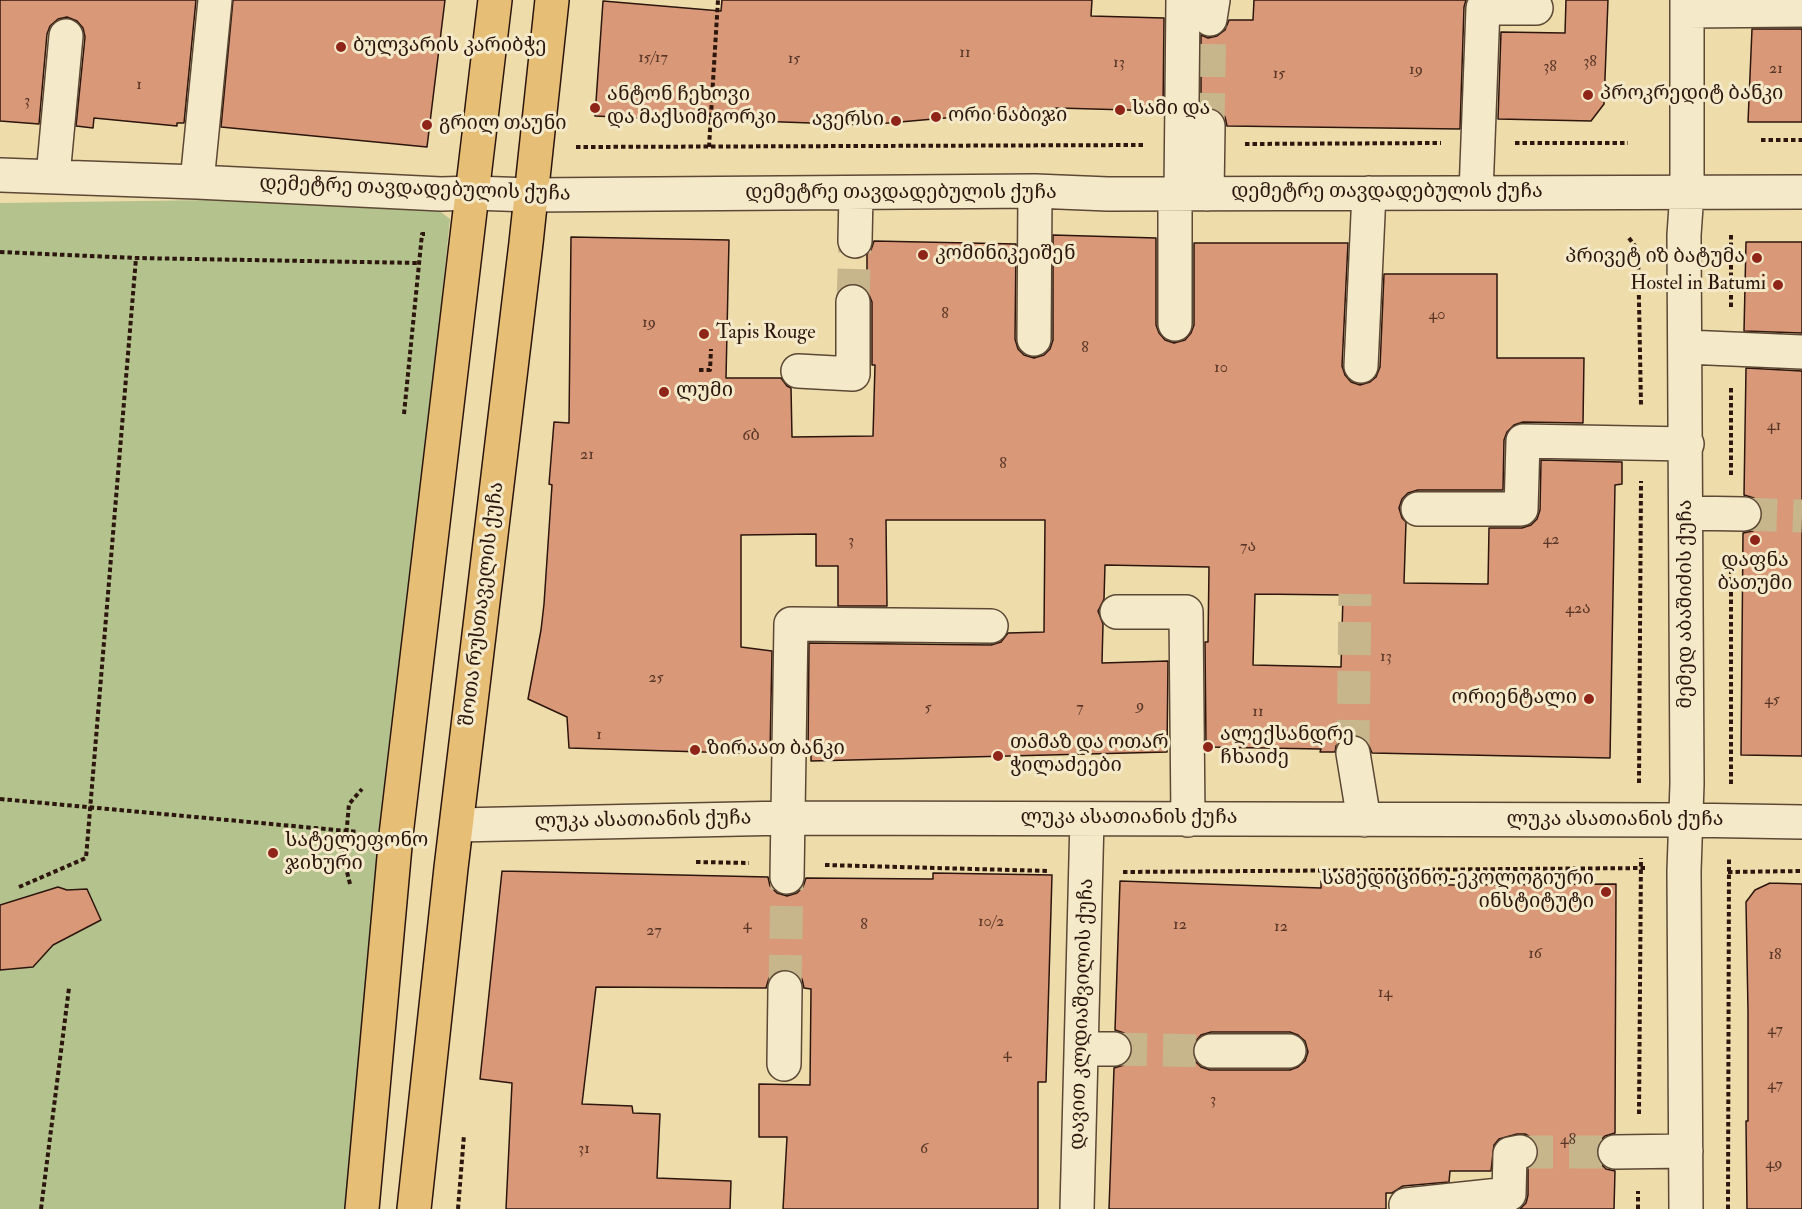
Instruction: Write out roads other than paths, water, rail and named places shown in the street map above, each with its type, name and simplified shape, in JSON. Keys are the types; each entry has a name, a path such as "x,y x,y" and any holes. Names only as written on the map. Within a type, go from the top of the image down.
{"main road":[{"path":"362,1209 396,835 495,0"},
{"name":"შოთა რუსთაველის ქუჩა","path":"414,1209 552,0"}],"street":[{"path":"197,182 215,0"},
{"path":"1175,324 1188,194 1199,138 1183,0"},
{"path":"1687,5 1802,10"},
{"name":"მემედ აბაშიძის ქუჩა","path":"1686,1209 1684,883 1687,784 1687,444 1684,235 1687,192 1687,5"},
{"path":"1476,193 1484,8 1536,8"},
{"path":"53,177 66,36"},
{"name":"დემეტრე თავდადებულის ქუჩა","path":"0,175 441,194 531,195 1035,191 1188,194 1802,192"},
{"path":"1034,339 1035,191"},
{"path":"1360,366 1369,193"},
{"path":"855,241 856,194"},
{"path":"798,371 853,374 853,302"},
{"path":"1686,347 1802,352"},
{"path":"1418,509 1521,509 1523,441 1687,444"},
{"path":"1687,513 1744,514"},
{"path":"1117,612 1186,612 1188,820"},
{"path":"787,871 791,624 991,626"},
{"path":"1353,753 1364,820"},
{"name":"ლუკა ასათიანის ქუჩა","path":"457,825 787,818 1802,822"},
{"name":"დავით კლდიაშვილის ქუჩა","path":"1077,1209 1087,819"},
{"path":"784,1064 785,988"},
{"path":"1082,1049 1114,1049"},
{"path":"1211,1051 1289,1051"},
{"path":"1627,1152 1686,1151"},
{"path":"1406,1204 1509,1194 1510,1154 1520,1152"}],"tunnel":[{"path":"1208,126 1210,19"},
{"path":"853,302 855,241"},
{"path":"1744,514 1802,516"},
{"path":"1353,753 1355,594"},
{"path":"785,988 787,877"},
{"path":"1114,1049 1211,1051"},
{"path":"1520,1152 1615,1152"}],"place":[{"name":"ბულვარის კარიბჭე","path":"341,47"},
{"name":"პროკრედიტ ბანკი","path":"1588,95"},
{"name":"ანტონ ჩეხოვი და მაქსიმ გორკი","path":"595,108"},
{"name":"სამი და","path":"1120,110"},
{"name":"ორი ნაბიჯი","path":"936,117"},
{"name":"ავერსი","path":"896,121"},
{"name":"გრილ თაუნი","path":"427,125"},
{"name":"კომინიკეიშენ","path":"923,255"},
{"name":"პრივეტ იზ ბატუმა","path":"1757,258"},
{"name":"Hostel in Batumi","path":"1778,285"},
{"name":"Tapis Rouge","path":"704,334"},
{"name":"ლუმი","path":"664,392"},
{"name":"დაფნა ბათუმი","path":"1755,540"},
{"name":"ორიენტალი","path":"1589,699"},
{"name":"ალექსანდრე ჩხაიძე","path":"1208,747"},
{"name":"ზირაათ ბანკი","path":"695,750"},
{"name":"თამაზ და ოთარ ჭილაძეები","path":"998,756"},
{"name":"სატელეფონო ჯიხური","path":"273,853"},
{"name":"სამედიცინო-ეკოლოგიური ინსტიტუტი","path":"1606,892"}]}
